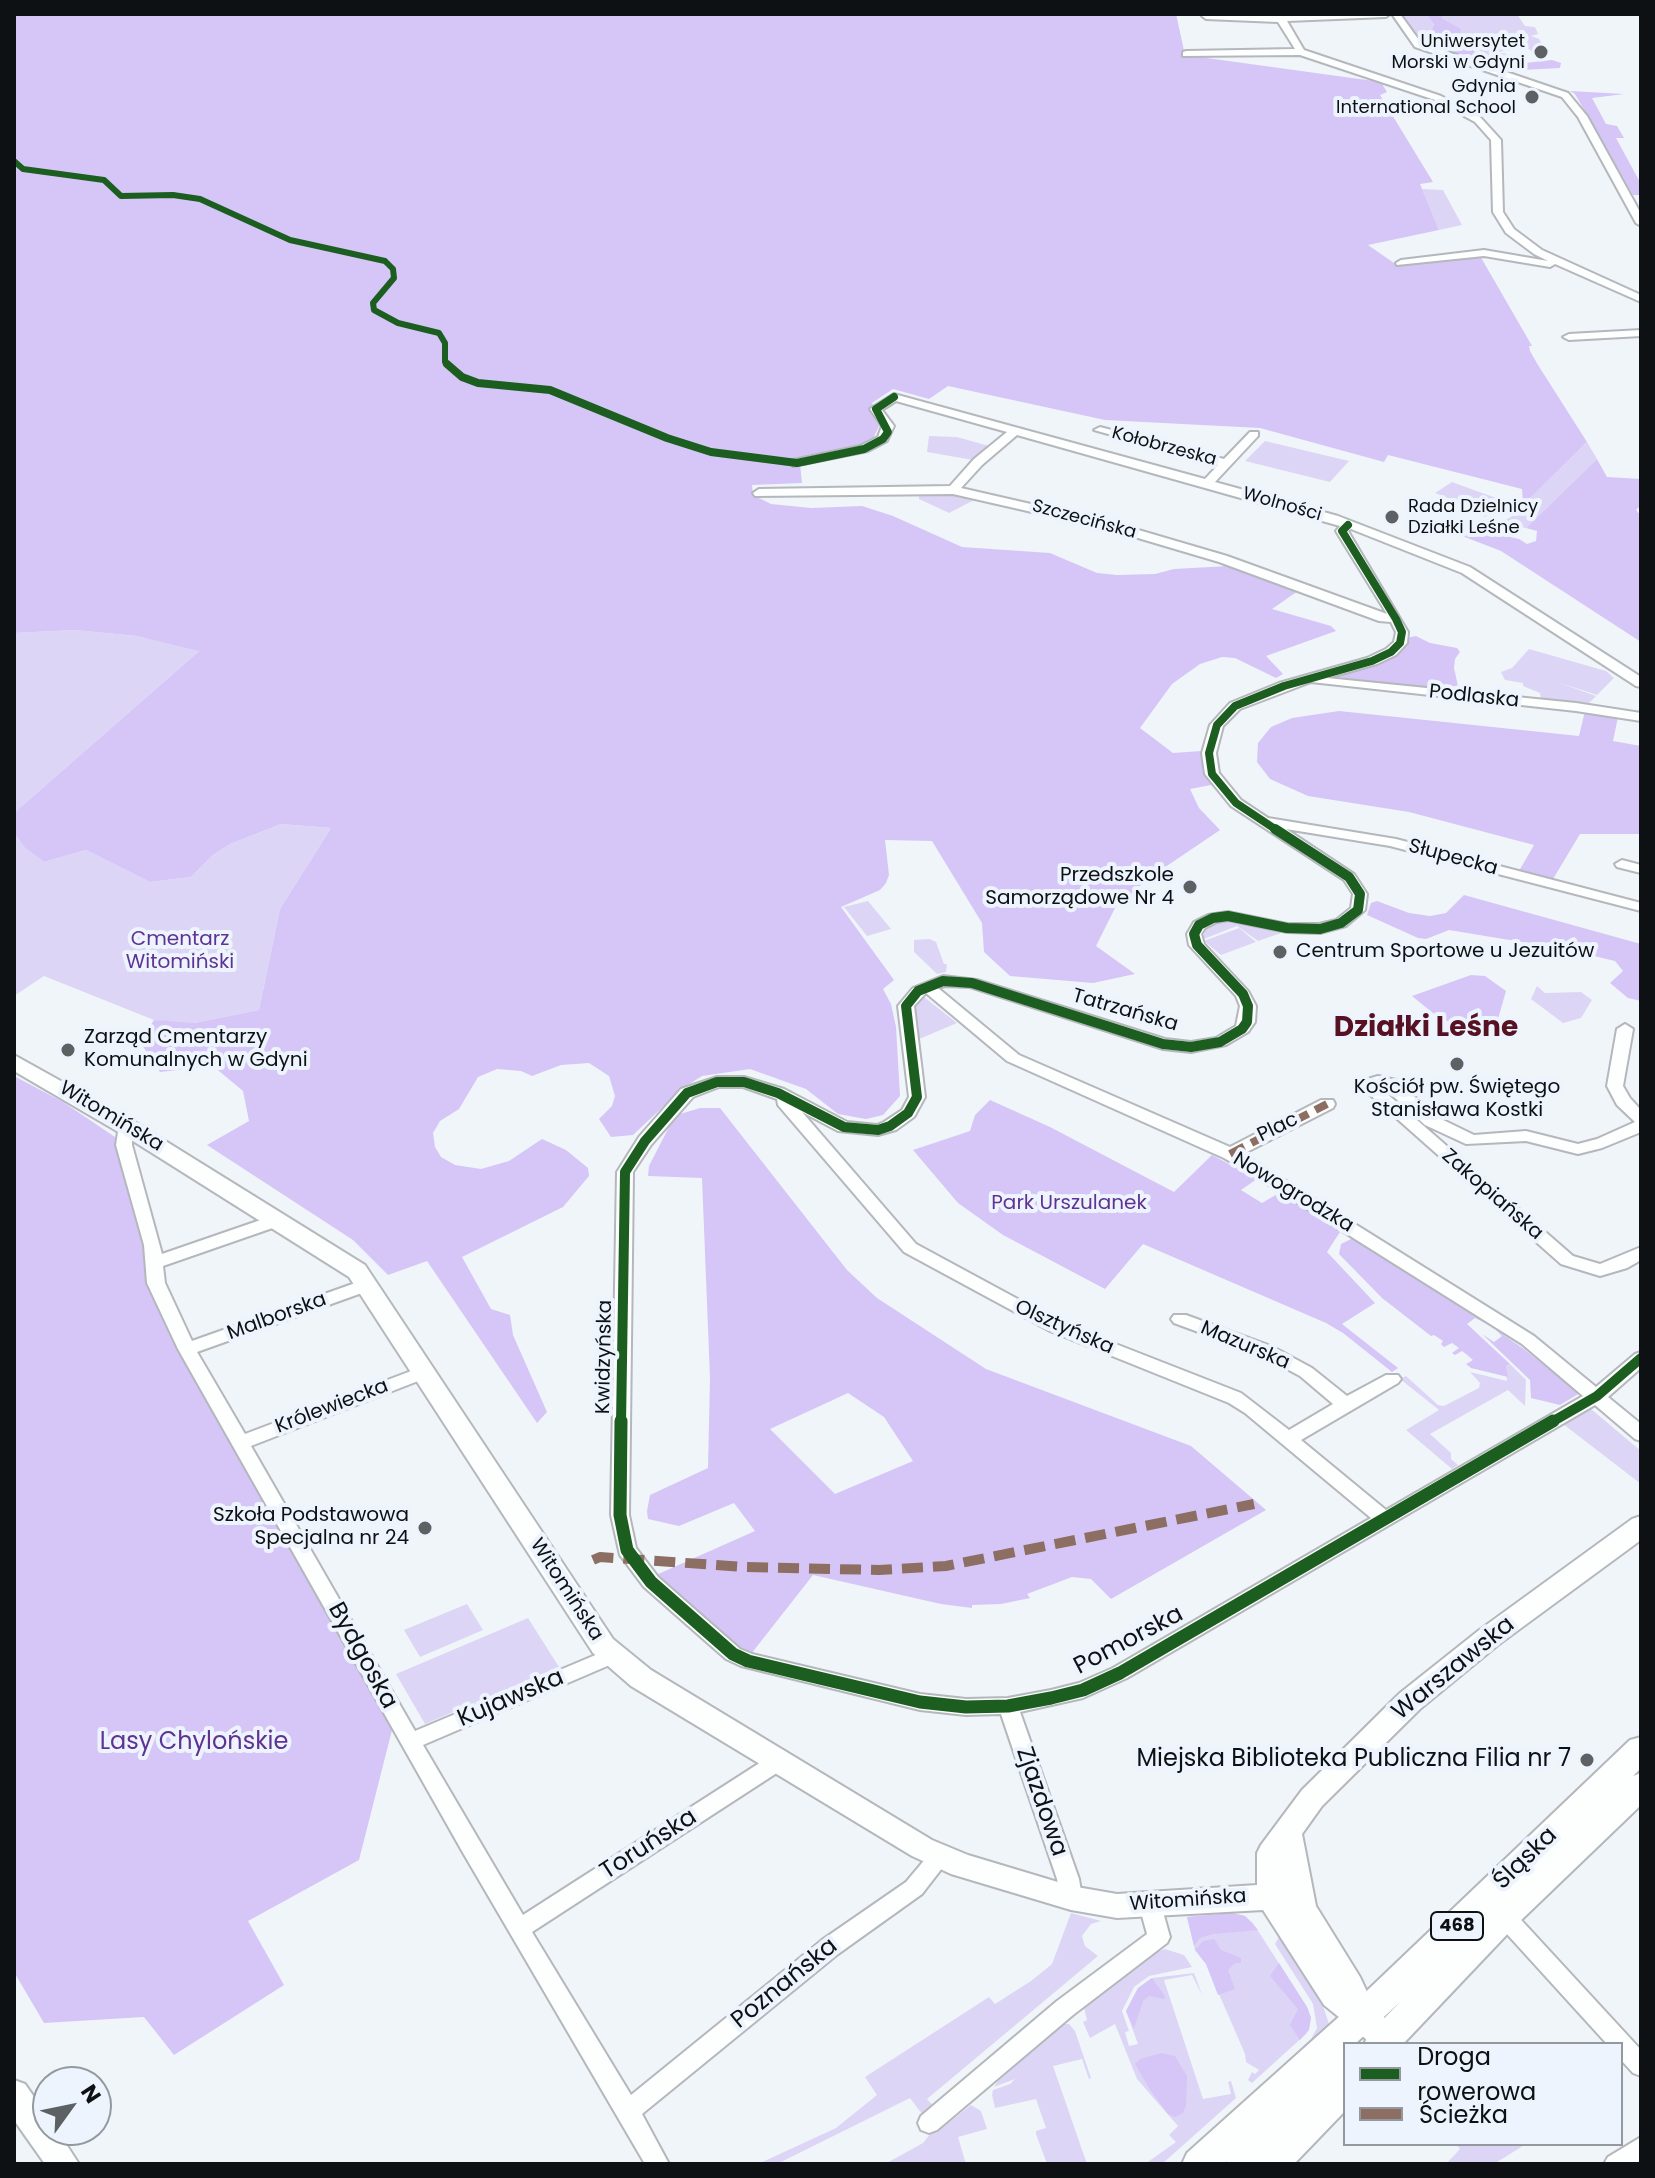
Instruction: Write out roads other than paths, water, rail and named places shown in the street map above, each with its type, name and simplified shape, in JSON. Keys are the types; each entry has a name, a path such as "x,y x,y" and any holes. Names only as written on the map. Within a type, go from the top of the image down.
{"main road":[{"name":"Śląska","path":"1377,2035 1641,1749"},
{"name":"Śląska","path":"1377,2035 1641,1786"},
{"name":"Śląska","path":"1199,2164 1343,2060"},
{"path":"1243,2164 1343,2069"},
{"path":"1271,2164 1343,2089"}],"street":[{"path":"1206,16 1281,19 1386,14"},
{"path":"1396,14 1418,45 1565,95 1582,116 1641,223"},
{"path":"1281,19 1301,52"},
{"path":"1186,54 1241,50 1301,52 1438,98 1482,123 1497,146 1500,216 1516,237 1538,252 1641,299"},
{"path":"1401,263 1476,253 1571,267"},
{"path":"1569,337 1641,333"},
{"name":"Wolności","path":"797,463 864,449 883,439 888,426 876,409 894,397 1348,525 1457,565 1641,683"},
{"name":"Kołobrzeska","path":"1100,430 1228,464"},
{"path":"953,490 978,462 1015,431"},
{"path":"1207,484 1254,434"},
{"name":"Szczecińska","path":"759,493 953,490 1114,527 1223,559 1384,618 1396,619"},
{"path":"1348,525 1342,531 1396,619"},
{"name":"Tatrzańska","path":"926,986 943,981 972,983 1177,1046 1206,1045 1228,1039 1247,1022 1248,1006 1243,994 1197,945 1194,934 1199,925 1213,918 1228,916 1287,928 1320,929 1348,919 1358,910 1360,894 1349,877 1262,822 1236,803 1217,783 1210,763 1210,743 1217,725 1235,706 1306,679 1371,662 1391,652 1402,638 1396,619"},
{"name":"Podlaska","path":"1306,679 1576,707 1641,717"},
{"name":"Słupecka","path":"1262,822 1391,842 1641,907"},
{"path":"1622,864 1641,869"},
{"path":"778,1093 844,1127 878,1130 901,1119 914,1106 917,1097 906,1006 912,995 926,986"},
{"name":"Nowogrodzka","path":"926,986 1013,1058 1230,1154 1528,1340 1641,1434"},
{"path":"1625,1029 1615,1086 1623,1101 1641,1119"},
{"name":"Witomińska","path":"14,1062 130,1129 350,1265 367,1285 612,1656 641,1678 939,1857 1071,1898 1117,1906 1286,1895"},
{"name":"Kwidzyńska","path":"622,1534 624,1181 627,1167 676,1102 693,1089 733,1081 758,1085 778,1093"},
{"name":"Zakopiańska","path":"1641,1126 1602,1143 1578,1149 1526,1136 1472,1140 1431,1121 1390,1084 1378,1081 1367,1085 1567,1260 1600,1270 1621,1264 1641,1253"},
{"name":"Olsztyńska","path":"778,1093 893,1231 921,1256 1056,1327 1235,1398 1384,1519"},
{"name":"Plac","path":"1230,1154 1327,1104"},
{"name":"Bydgoska","path":"130,1129 124,1136 124,1145 156,1262 156,1283 187,1349 410,1742 657,2164"},
{"path":"156,1262 278,1220"},
{"name":"Malborska","path":"187,1349 367,1285"},
{"name":"Mazurska","path":"1180,1319 1267,1351 1306,1372 1346,1405"},
{"name":"Pomorska","path":"622,1534 627,1550 651,1582 733,1654 748,1661 920,1702 966,1707 1008,1706 1083,1690 1120,1673 1597,1396 1641,1358"},
{"name":"Królewiecka","path":"240,1443 425,1372"},
{"path":"1288,1439 1392,1379"},
{"name":"Warszawska","path":"1377,2035 1335,1996 1278,1911 1286,1895 1287,1833 1299,1812 1312,1798 1410,1701 1488,1638 1641,1526"},
{"name":"Kujawska","path":"410,1742 612,1656"},
{"name":"Zjazdowa","path":"1008,1706 1068,1879 1071,1898"},
{"name":"Toruńska","path":"519,1929 779,1761"},
{"name":"Poznańska","path":"628,2111 830,1947 914,1888 939,1857"},
{"path":"929,2123 1065,2008 1159,1937 1150,1905"},
{"path":"1504,1916 1619,2042"},
{"path":"1623,2046 1641,2066"},
{"path":"14,2094 63,2164"},
{"path":"1616,2164 1641,2147"}],"place":[{"name":"Uniwersytet Morski w Gdyni","path":"1541,52"},
{"name":"Gdynia International School","path":"1532,97"},
{"name":"Rada Dzielnicy Działki Leśne","path":"1392,517"},
{"name":"Przedszkole Samorządowe Nr 4","path":"1190,887"},
{"name":"Centrum Sportowe u Jezuitów","path":"1280,952"},
{"name":"Zarząd Cmentarzy Komunalnych w Gdyni","path":"68,1050"},
{"name":"Kościół pw. Świętego Stanisława Kostki","path":"1457,1064"},
{"name":"Szkoła Podstawowa Specjalna nr 24","path":"425,1528"},
{"name":"Miejska Biblioteka Publiczna Filia nr 7","path":"1587,1760"}],"district":[{"name":"Działki Leśne","path":"1426,1029"}],"park label":[{"name":"Cmentarz Witomiński","path":"180,952"},
{"name":"Park Urszulanek","path":"1069,1204"},
{"name":"Lasy Chylońskie","path":"194,1743"}]}
